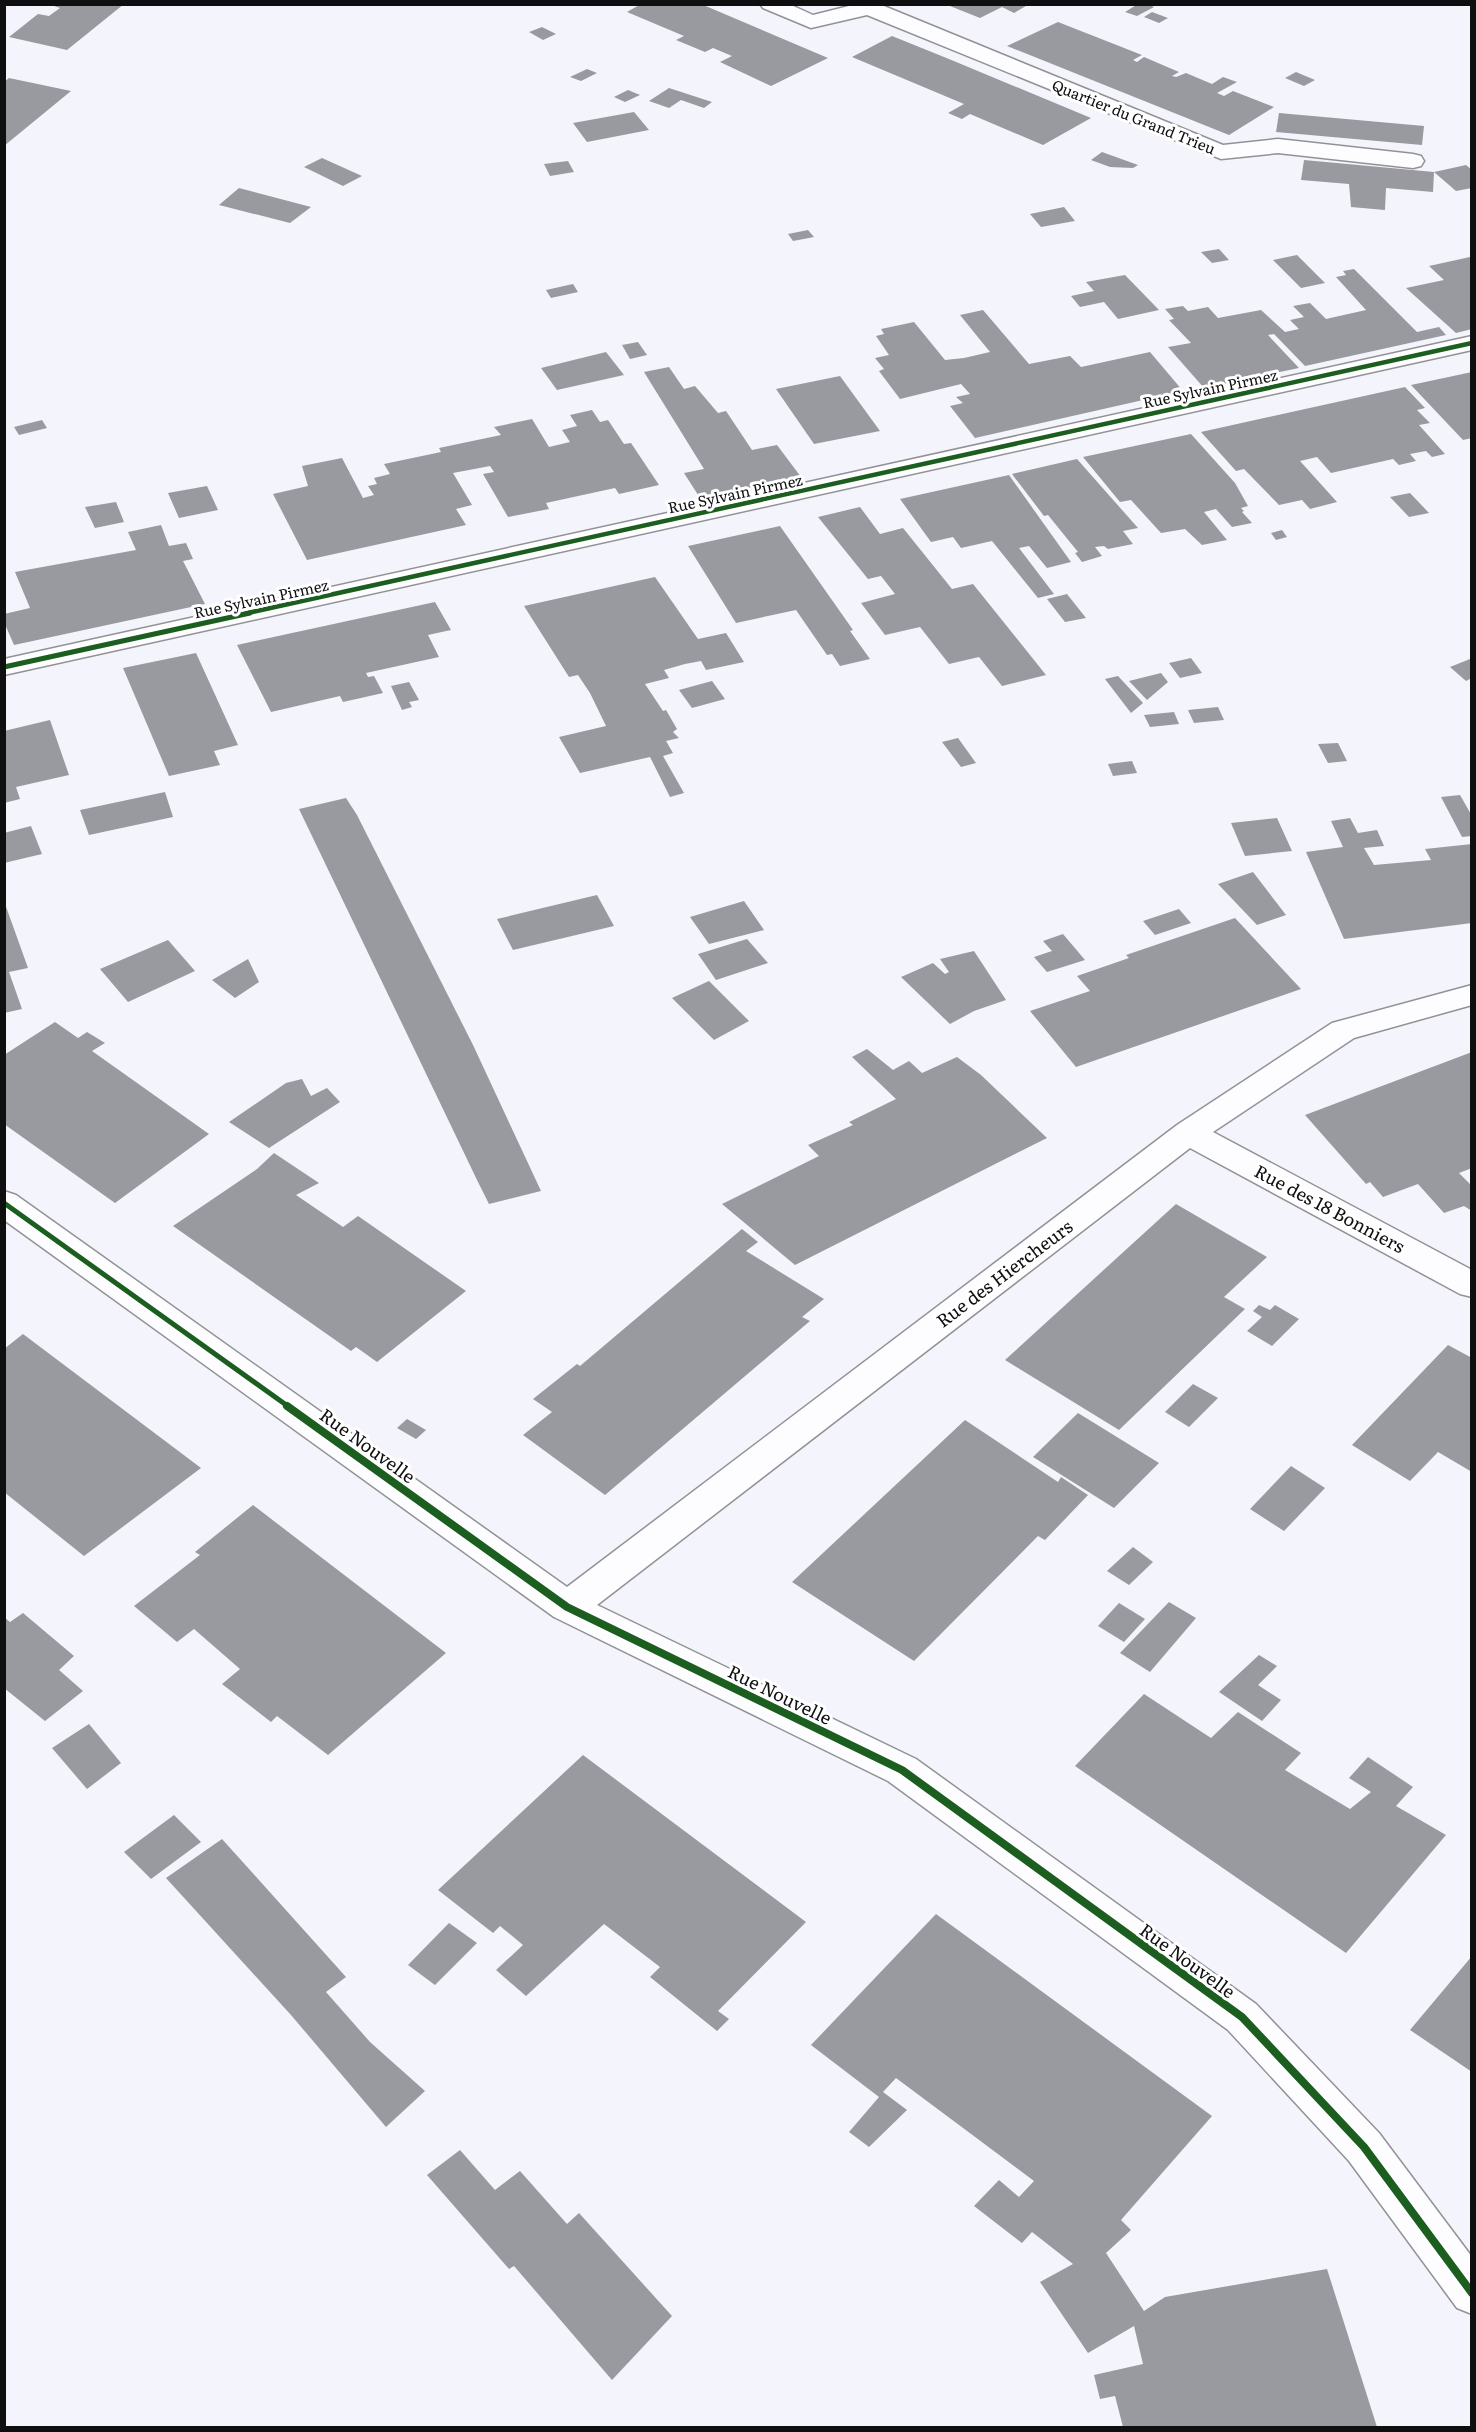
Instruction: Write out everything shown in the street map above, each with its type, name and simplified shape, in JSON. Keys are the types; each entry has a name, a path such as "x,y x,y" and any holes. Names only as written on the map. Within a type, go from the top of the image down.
{"street":[{"name":"Quartier du Grand Trieu","path":"770,4 811,21 873,6 1221,152 1278,146 1413,160"},
{"name":"Rue Sylvain Pirmez","path":"4,667 1472,343"},
{"name":"Rue des Hiercheurs","path":"567,1607 1188,1133 1343,1030 1472,995"},
{"name":"Rue des 18 Bonniers","path":"1188,1133 1472,1285"},
{"name":"Rue Nouvelle","path":"4,1203 567,1607 902,1770 1242,2017 1364,2147 1472,2293"}],"building":[{"path":"48,4 124,4 67,50 9,37 38,14 49,16 60,8"},
{"path":"641,4 701,4 828,58 771,86 720,62 732,56 713,48 705,52 676,40 684,36 627,12"},
{"path":"945,4 1021,4 1026,6 1014,13 1002,7 980,18"},
{"path":"1138,4 1148,4 1154,7 1137,16 1125,12"},
{"path":"1152,12 1168,18 1159,23 1144,17"},
{"path":"1058,22 1142,55 1133,60 1137,62 1144,57 1179,72 1172,76 1176,77 1186,73 1212,84 1223,77 1237,82 1217,93 1224,96 1233,91 1274,107 1229,135 1007,46"},
{"path":"542,27 556,34 543,40 529,32"},
{"path":"892,36 1091,118 1043,145 970,114 962,119 948,113 964,104 852,57"},
{"path":"587,69 597,73 581,81 570,77"},
{"path":"1296,72 1315,80 1304,86 1285,78"},
{"path":"9,78 71,91 4,146 4,82"},
{"path":"669,88 712,102 704,108 681,100 669,108 649,101"},
{"path":"628,90 640,95 625,102 614,97"},
{"path":"634,112 649,130 587,142 573,123"},
{"path":"1279,113 1424,126 1422,145 1276,132"},
{"path":"1102,152 1138,165 1133,168 1110,167 1091,160"},
{"path":"322,158 362,176 343,186 304,167"},
{"path":"1304,160 1434,172 1433,192 1386,188 1385,210 1351,207 1349,184 1301,180"},
{"path":"568,161 574,172 550,176 544,164"},
{"path":"1466,165 1472,170 1472,188 1456,191 1434,172"},
{"path":"239,188 311,207 290,223 219,205"},
{"path":"1064,207 1075,221 1041,227 1030,214"},
{"path":"808,230 814,237 793,241 788,234"},
{"path":"1219,249 1229,260 1212,263 1201,252"},
{"path":"1297,255 1325,283 1301,288 1273,260"},
{"path":"1470,257 1472,329 1456,333 1406,288 1444,280 1429,266"},
{"path":"1354,269 1417,332 1439,327 1446,335 1305,366 1274,334 1268,335 1299,368 1204,388 1168,347 1191,343 1169,320 1174,319 1165,309 1183,306 1188,311 1208,307 1218,318 1261,310 1285,332 1299,329 1290,320 1304,317 1293,306 1310,303 1326,319 1366,310 1336,277 1346,275 1343,271"},
{"path":"1125,275 1159,310 1118,319 1104,302 1080,307 1071,296 1094,291 1086,282"},
{"path":"573,284 578,292 551,298 546,290"},
{"path":"983,310 1029,364 1070,356 1081,367 1150,352 1183,391 975,438 950,406 963,403 956,397 970,394 961,384 900,399 879,371 884,369 875,358 889,355 876,336 884,334 881,329 914,322 945,360 964,358 990,352 960,315"},
{"path":"638,342 647,355 630,359 622,345"},
{"path":"606,352 624,375 557,390 541,368"},
{"path":"669,367 684,389 695,386 718,413 726,411 752,450 777,445 801,477 700,498 684,473 704,469 644,372"},
{"path":"1472,372 1472,438 1463,440 1411,385"},
{"path":"840,376 880,431 814,444 776,389"},
{"path":"1405,387 1425,408 1417,410 1430,423 1419,425 1445,454 1432,457 1426,451 1410,454 1416,461 1399,465 1393,459 1331,473 1317,457 1300,461 1337,502 1310,509 1302,500 1279,505 1244,469 1236,471 1201,432"},
{"path":"592,410 600,422 608,420 624,444 631,443 659,485 619,494 615,488 546,503 549,509 508,517 483,474 494,472 490,466 453,473 472,505 456,509 466,525 307,560 273,494 308,486 302,466 342,458 363,498 374,495 368,486 377,484 374,478 390,474 384,464 441,452 439,448 501,435 494,427 532,419 549,447 570,442 562,430 577,426 570,415"},
{"path":"42,420 47,428 19,435 14,427"},
{"path":"1191,434 1235,483 1248,506 1241,508 1252,523 1232,527 1216,509 1204,512 1227,540 1202,545 1185,529 1161,533 1131,500 1120,502 1083,457"},
{"path":"1077,459 1138,528 1123,531 1133,544 1108,549 1104,546 1095,547 1102,556 1082,562 1075,553 1078,552 1048,515 1044,516 1012,474"},
{"path":"1009,475 1071,562 1047,568 1029,546 1019,548 1054,594 1038,598 992,541 961,548 953,537 931,542 900,499"},
{"path":"207,486 218,510 179,518 168,493"},
{"path":"1410,493 1429,513 1409,517 1390,497"},
{"path":"116,502 124,522 95,528 85,507"},
{"path":"860,507 880,534 903,528 952,589 973,584 1046,675 1002,686 979,657 949,664 920,627 885,635 861,603 895,594 881,576 868,579 818,517"},
{"path":"161,525 169,546 186,543 193,559 183,561 205,604 14,645 4,622 4,614 30,608 15,572 136,550 128,532"},
{"path":"780,526 853,630 850,631 870,659 840,666 832,654 827,655 796,610 736,623 688,546"},
{"path":"1282,530 1287,537 1276,540 1271,533"},
{"path":"655,577 698,639 726,633 744,662 706,670 701,661 685,664 664,670 669,678 645,684 663,711 666,710 677,729 673,732 679,738 666,741 673,753 663,756 684,793 670,797 650,757 580,773 559,737 606,726 590,693 578,675 569,677 524,606"},
{"path":"1067,594 1086,618 1065,622 1047,599"},
{"path":"435,602 451,630 428,635 439,657 366,673 368,677 374,676 383,693 343,702 340,696 271,712 237,645"},
{"path":"196,653 238,745 214,751 220,765 169,776 123,668"},
{"path":"1191,658 1202,673 1180,678 1169,663"},
{"path":"1470,659 1472,678 1466,681 1450,667"},
{"path":"1161,673 1168,682 1147,700 1129,681"},
{"path":"1118,676 1143,703 1131,713 1105,679"},
{"path":"712,681 725,699 692,708 679,690"},
{"path":"409,682 419,700 409,702 412,707 402,710 391,686"},
{"path":"1218,707 1224,720 1194,723 1188,710"},
{"path":"1174,712 1179,724 1150,727 1144,715"},
{"path":"50,720 69,775 16,787 20,799 4,803 4,731"},
{"path":"958,738 976,763 961,767 942,742"},
{"path":"1338,743 1347,761 1328,763 1318,744"},
{"path":"1132,761 1137,773 1113,776 1108,764"},
{"path":"165,792 173,817 89,835 80,810"},
{"path":"1460,795 1472,816 1472,836 1462,837 1441,797"},
{"path":"346,798 357,815 473,1045 541,1191 489,1204 478,1182 299,809"},
{"path":"1277,818 1292,851 1245,856 1231,823"},
{"path":"1350,818 1358,833 1377,830 1384,846 1364,848 1374,865 1431,860 1425,849 1472,844 1472,923 1344,939 1306,852 1343,847 1331,821"},
{"path":"31,826 42,854 4,863 4,833"},
{"path":"1253,872 1286,915 1257,925 1218,884"},
{"path":"597,895 614,926 513,950 497,919"},
{"path":"4,901 28,968 9,972 22,1009 4,1013"},
{"path":"744,901 764,930 709,944 690,917"},
{"path":"1179,909 1191,923 1155,935 1143,921"},
{"path":"1235,918 1301,989 1076,1067 1030,1011 1090,991 1077,976 1129,958 1126,955"},
{"path":"1063,934 1085,960 1047,972 1034,957 1052,951 1043,941"},
{"path":"747,939 768,963 716,980 698,954"},
{"path":"168,940 195,971 128,1002 100,969"},
{"path":"974,951 1006,1000 974,1011 950,1024 901,977 933,963 945,974 949,972 940,959"},
{"path":"248,959 259,982 235,998 212,980"},
{"path":"709,981 749,1021 714,1040 672,998"},
{"path":"55,1022 78,1038 87,1032 105,1043 92,1051 209,1134 115,1203 4,1124 4,1055"},
{"path":"867,1049 893,1070 909,1061 922,1073 957,1057 981,1075 1047,1138 795,1265 722,1204 819,1156 808,1145 853,1125 849,1122 896,1099 852,1057"},
{"path":"1472,1052 1472,1168 1459,1173 1472,1186 1472,1211 1464,1206 1444,1213 1418,1184 1383,1197 1370,1182 1366,1184 1305,1115"},
{"path":"302,1079 311,1096 327,1088 340,1102 269,1148 229,1122 286,1083"},
{"path":"274,1153 319,1183 296,1195 343,1227 358,1216 466,1291 377,1362 356,1347 351,1351 173,1226 257,1169"},
{"path":"1176,1204 1267,1257 1224,1297 1245,1309 1119,1430 1005,1360"},
{"path":"742,1229 758,1242 746,1251 824,1299 802,1317 810,1321 605,1495 523,1435 552,1412 533,1399 577,1364 580,1366"},
{"path":"1259,1305 1270,1310 1275,1305 1299,1319 1272,1346 1247,1331 1262,1317 1253,1311"},
{"path":"23,1334 201,1468 84,1556 4,1492 4,1349"},
{"path":"1448,1345 1472,1358 1472,1472 1438,1452 1410,1481 1352,1445"},
{"path":"1193,1384 1218,1398 1189,1427 1165,1412"},
{"path":"1078,1413 1159,1463 1114,1508 1033,1457"},
{"path":"407,1419 426,1430 416,1439 397,1428"},
{"path":"965,1420 1058,1482 1061,1477 1088,1495 1045,1540 1038,1536 914,1661 792,1582"},
{"path":"1291,1466 1325,1488 1284,1531 1250,1509"},
{"path":"253,1505 446,1653 328,1755 277,1716 271,1722 222,1684 240,1669 194,1629 177,1642 134,1606 200,1555 195,1552"},
{"path":"1133,1547 1153,1562 1129,1585 1107,1571"},
{"path":"1169,1602 1196,1618 1150,1672 1120,1653"},
{"path":"1119,1603 1145,1619 1124,1642 1098,1626"},
{"path":"23,1613 74,1656 59,1670 83,1691 45,1721 4,1688 4,1617 10,1622"},
{"path":"1259,1655 1277,1666 1258,1685 1281,1700 1262,1721 1219,1692"},
{"path":"1144,1694 1211,1738 1238,1712 1301,1753 1285,1770 1350,1809 1371,1792 1349,1778 1368,1757 1413,1787 1396,1806 1446,1835 1346,1953 1075,1766"},
{"path":"89,1724 121,1763 87,1789 52,1748"},
{"path":"583,1755 806,1922 718,2011 729,2019 717,2031 650,1977 660,1967 604,1924 526,1996 496,1970 523,1945 500,1926 493,1933 438,1890"},
{"path":"174,1815 201,1842 151,1879 124,1852"},
{"path":"222,1839 346,1977 326,1992 370,2042 425,2091 386,2127 291,2015 166,1878"},
{"path":"936,1914 1212,2116 1121,2220 1131,2230 1106,2253 1144,2311 1165,2297 1327,2269 1377,2427 1123,2427 1115,2396 1100,2399 1094,2375 1143,2364 1134,2326 1088,2353 1040,2282 1073,2264 1032,2232 1022,2243 974,2206 999,2180 1019,2197 1034,2181 896,2078 883,2092 907,2110 869,2147 849,2132 879,2097 811,2045"},
{"path":"449,1923 477,1943 435,1985 408,1965"},
{"path":"1472,1956 1472,2072 1410,2030"},
{"path":"460,2150 495,2190 520,2171 567,2224 579,2213 672,2316 612,2380 514,2266 509,2269 427,2175"}],"cycle path":[{"path":"4,667 1472,343"},
{"path":"4,1203 567,1607 902,1770 1242,2017 1364,2147 1472,2293"}]}
